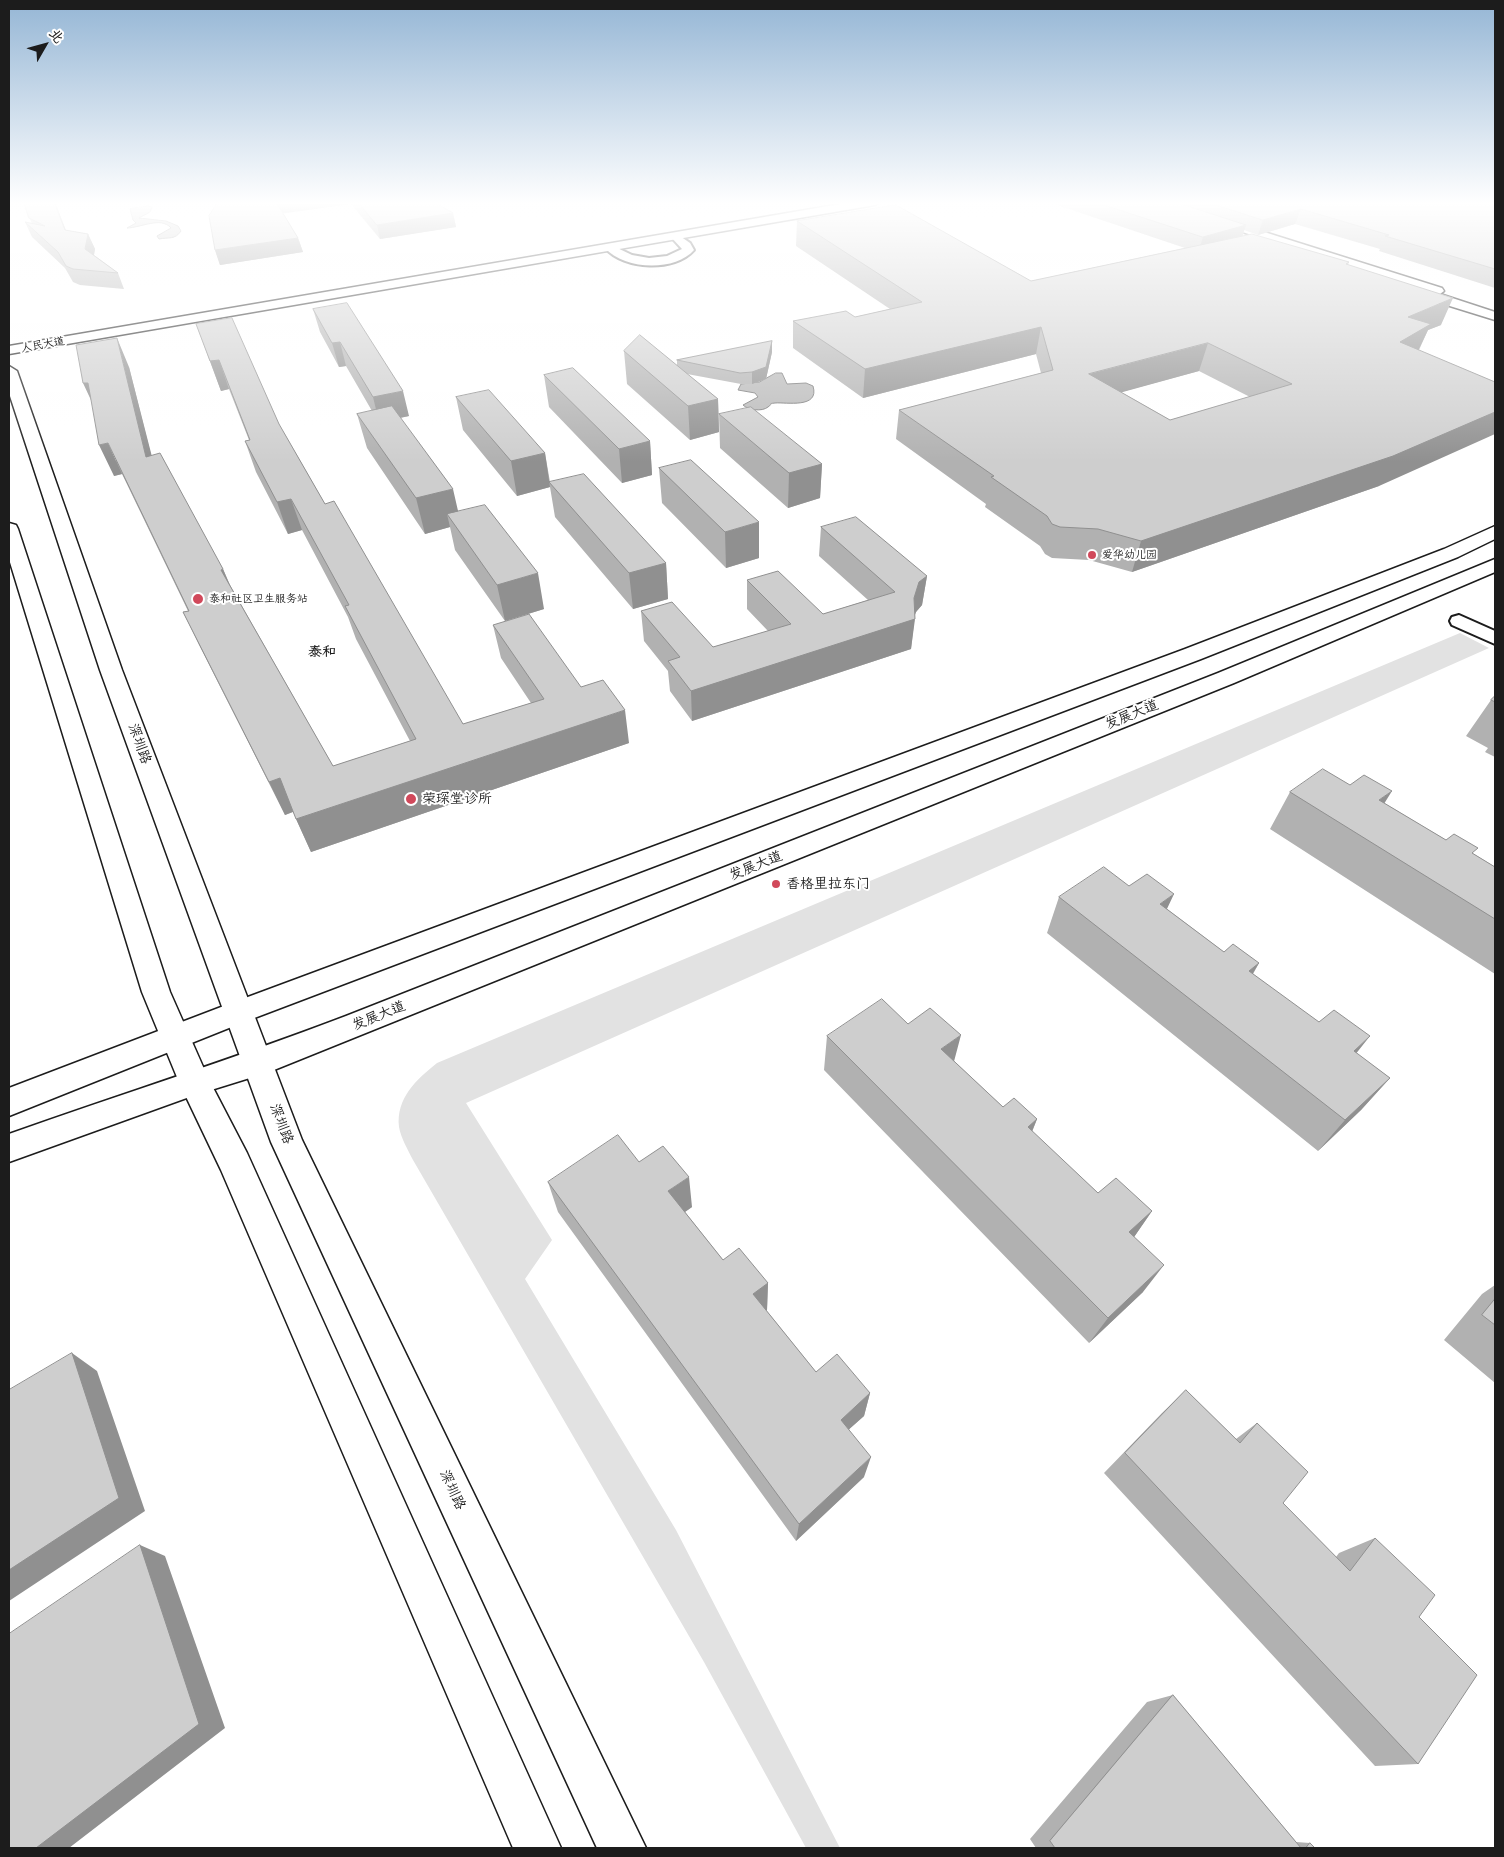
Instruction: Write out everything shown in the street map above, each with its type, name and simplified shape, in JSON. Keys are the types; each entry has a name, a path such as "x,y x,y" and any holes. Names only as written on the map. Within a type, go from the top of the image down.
{"main road":[{"name":"人民大道","path":"9,350 116,325 358,289"},
{"path":"1411,289 1495,316"},
{"path":"1428,289 1495,309"},
{"name":"深圳路","path":"9,370 111,670 287,1142 622,1848"},
{"path":"9,529 156,992 194,1082 235,1164 537,1848"},
{"path":"9,1102 239,1012 1193,654 1451,553 1495,532"},
{"name":"发展大道","path":"9,1148 194,1082 258,1063 1221,680 1495,565"}],"street":[{"path":"1459,620 1495,638"}],"shaded area":[{"path":"776,373 782,373 787,384 806,383 813,386 814,393 812,398 801,403 771,403 765,409 759,410 743,405 758,397 755,393 738,390 741,384 759,382"},
{"path":"1460,633 1489,648 466,1103 552,1240 525,1279 676,1530 840,1848 806,1848 704,1662 413,1160 399,1127 399,1117 404,1098 415,1083 437,1063"}],"building":[{"path":"901,289 1424,289 1453,298 1408,317 1431,324 1400,342 1495,382 1495,412 1393,456 1141,541 1098,529 1060,527 1052,524 1047,516 991,477 994,476 899,410 1053,370 1041,327 865,369 793,321 846,311 855,317 922,302","holes":["1208,343 1292,384 1170,420 1089,374"]},
{"path":"347,303 403,391 373,397 340,342 332,343 313,309"},
{"path":"232,318 279,424 325,504 334,501 463,724 544,699 493,625 529,614 581,687 603,680 625,710 296,819 280,778 269,782 183,612 189,611 108,443 99,445 88,383 83,383 76,345 117,338 146,457 160,453 223,569 221,570 333,766 416,739 345,606 349,605 291,499 277,502 245,441 250,440 219,360 210,361 196,324"},
{"path":"640,335 718,399 688,406 624,351"},
{"path":"772,341 766,367 752,372 740,373 677,360"},
{"path":"573,368 650,441 619,449 544,375"},
{"path":"489,390 545,453 511,461 456,397"},
{"path":"392,406 453,489 416,498 357,414"},
{"path":"751,407 822,464 789,473 719,414"},
{"path":"691,460 759,522 725,532 659,468"},
{"path":"584,474 666,563 629,573 549,482"},
{"path":"485,505 538,573 497,585 447,514"},
{"path":"856,517 927,576 919,582 914,598 915,619 691,691 668,661 680,657 641,611 672,602 713,647 791,624 747,580 778,571 823,614 895,592 821,527"},
{"path":"1323,769 1350,785 1364,775 1392,791 1379,800 1446,840 1454,834 1478,848 1472,853 1495,867 1495,919 1290,792"},
{"path":"1104,867 1129,886 1147,874 1174,894 1160,904 1224,952 1233,944 1259,963 1249,971 1319,1022 1334,1010 1370,1036 1354,1051 1390,1078 1345,1120 1059,897"},
{"path":"882,999 908,1024 930,1008 961,1035 941,1049 1003,1107 1014,1098 1037,1119 1028,1127 1098,1193 1116,1178 1152,1211 1129,1232 1164,1265 1108,1318 827,1036"},
{"path":"618,1135 639,1162 663,1146 689,1177 668,1191 723,1260 739,1248 768,1283 753,1294 816,1372 837,1354 870,1393 841,1420 871,1457 799,1524 548,1182"},
{"path":"1495,1299 1495,1325 1482,1315"},
{"path":"72,1353 119,1498 9,1570 9,1390"},
{"path":"1186,1390 1240,1443 1257,1423 1308,1472 1283,1503 1350,1571 1375,1538 1435,1595 1419,1617 1477,1675 1418,1764 1125,1453"},
{"path":"140,1545 199,1724 36,1848 9,1848 9,1634"},
{"path":"1173,1695 1301,1848 1055,1848 1050,1841"},
{"path":"1310,1843 1315,1848 1306,1848"}],"place":[{"name":"爱华幼儿园","path":"1092,555"},
{"name":"泰和社区卫生服务站","path":"198,599"},
{"name":"荣琛堂诊所","path":"411,799"},
{"name":"香格里拉东门","path":"776,884"}],"district":[{"name":"泰和","path":"322,652"}]}
